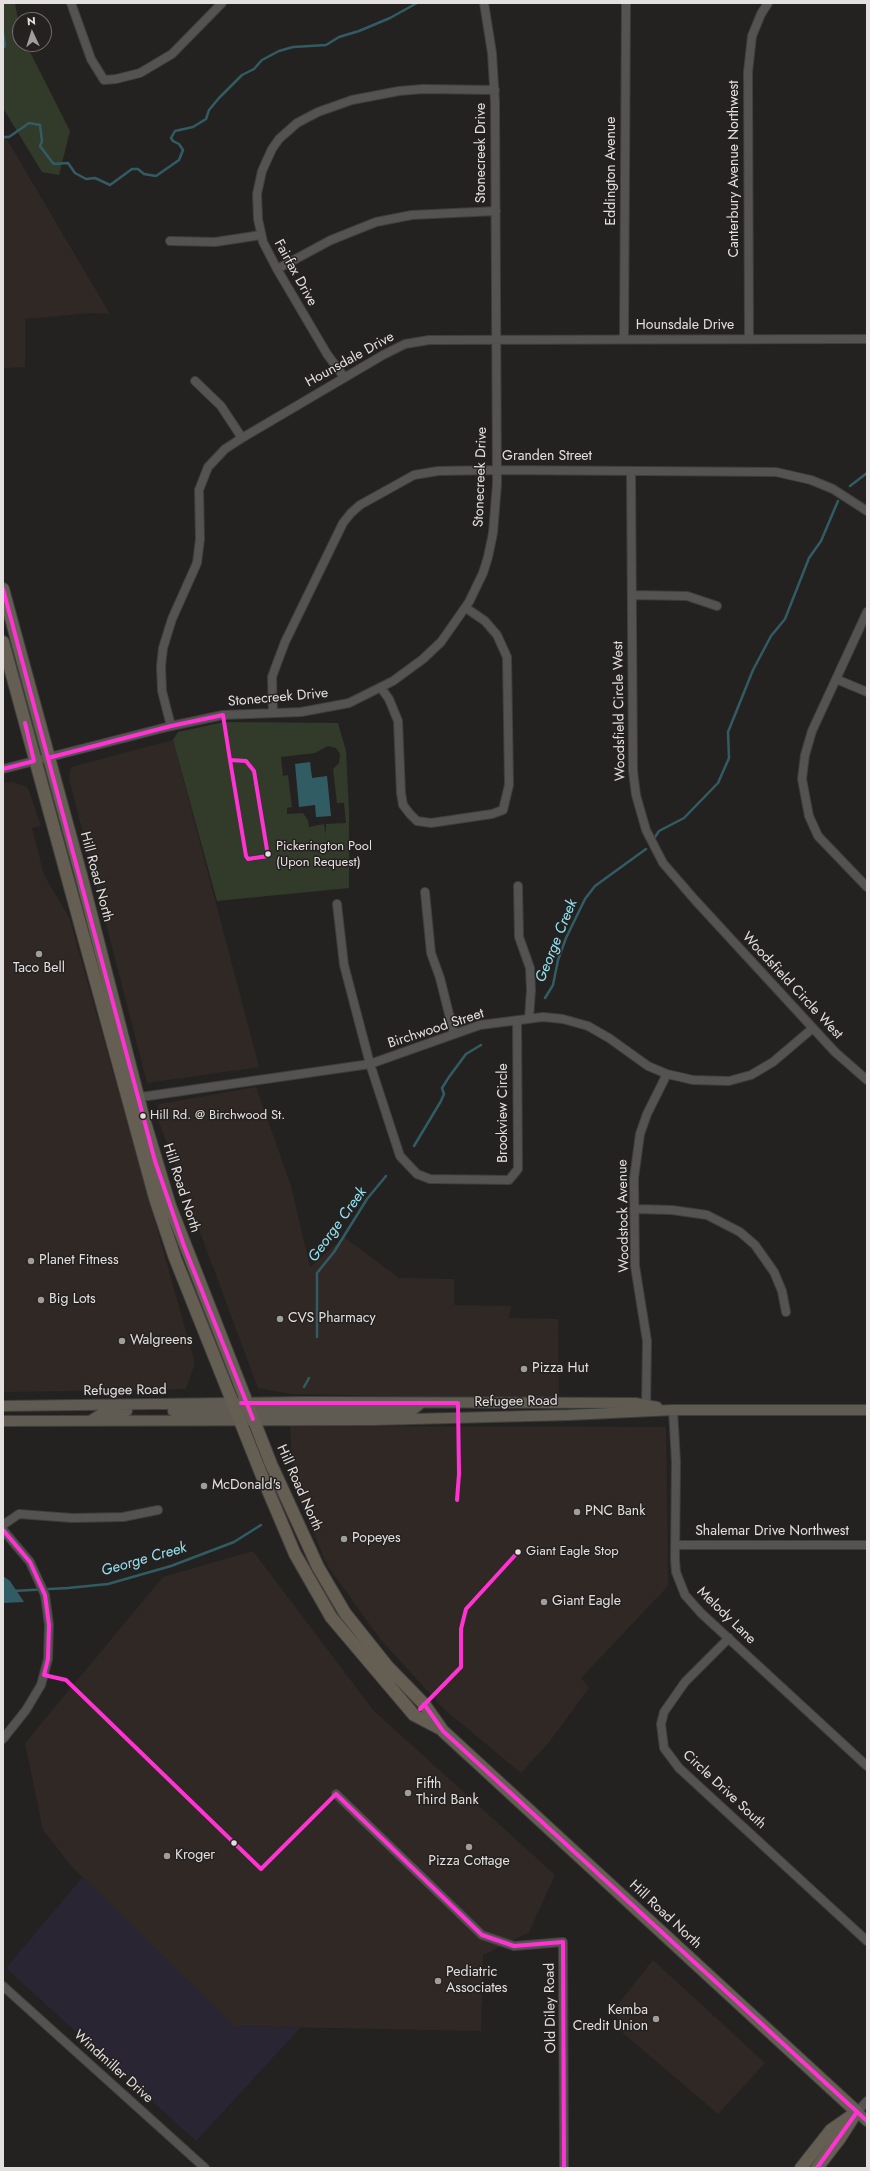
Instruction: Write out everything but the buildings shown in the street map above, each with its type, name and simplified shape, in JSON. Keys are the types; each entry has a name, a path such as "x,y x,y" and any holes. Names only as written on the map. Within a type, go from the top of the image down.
{"highway":[{"name":"Hill Road North","path":"3,589 136,1098 170,1206 295,1554 331,1617 414,1715 443,1731"},
{"name":"Hill Road North","path":"3,642 34,761 155,1198 175,1258 243,1411 271,1464 318,1568 345,1613 388,1667 424,1704 443,1731 857,2112"},
{"path":"801,2168 831,2130 857,2112"},
{"path":"817,2168 840,2138 857,2112"}],"main road":[{"name":"Refugee Road","path":"3,1421 90,1421 100,1414 129,1411 413,1410 420,1403 635,1403 646,1408"},
{"name":"Refugee Road","path":"3,1406 243,1411 373,1420 569,1416 646,1408 673,1410 867,1410"},
{"name":"Hill Road North","path":"857,2112 867,2121"}],"street":[{"path":"72,3 92,59 104,80 116,79 140,73 172,54 222,3"},
{"name":"Stonecreek Drive","path":"3,769 171,726 223,715 313,711 337,706 361,698 381,688 423,659 441,642 466,608 475,591 488,557 496,508 495,90 492,53 484,3"},
{"name":"Eddington Avenue","path":"624,339 626,3"},
{"name":"Canterbury Avenue Northwest","path":"749,339 748,72 752,36 761,14 768,3"},
{"name":"Fairfax Drive","path":"344,377 327,354 277,269 261,235 257,205 262,171 279,139 297,123 318,112 377,94 423,89 495,90"},
{"path":"277,269 331,240 376,222 412,215 496,211"},
{"path":"170,241 215,242 261,235"},
{"name":"Hounsdale Drive","path":"171,726 162,691 161,666 168,630 197,563 200,551 199,490 204,475 216,457 242,438 383,355 405,344 429,340 867,339"},
{"path":"195,381 221,406 242,438"},
{"name":"Granden Street","path":"273,713 272,677 337,533 351,513 392,486 414,475 438,471 497,470 752,471 788,474 811,480 834,489 867,511"},
{"name":"Woodsfield Circle West","path":"631,471 633,771 636,795 646,830 660,858 676,878 812,1028 850,1067 867,1080"},
{"path":"632,595 687,596 717,606"},
{"path":"381,688 389,699 398,721 401,793 403,805 410,814 417,821 431,823 492,814 503,810 509,785 507,657 504,647 493,630 466,608"},
{"path":"867,612 808,743 802,778 803,792 812,826 818,836 867,887"},
{"path":"836,679 867,692"},
{"path":"518,886 519,937 530,968 531,990 529,1018"},
{"path":"426,892 431,953 440,978 454,1034"},
{"path":"337,904 344,965 370,1064"},
{"name":"Birchwood Street","path":"136,1098 370,1064 480,1025 529,1018 554,1017 588,1026 609,1038 648,1066 668,1074 707,1082 741,1078 773,1062 812,1028"},
{"name":"Brookview Circle","path":"370,1064 400,1156 417,1174 430,1180 509,1180 518,1169 517,1020"},
{"name":"Woodstock Avenue","path":"646,1408 647,1341 635,1266 634,1178 640,1134 647,1114 668,1074"},
{"path":"634,1209 672,1210 707,1215 740,1232 755,1245 774,1272 782,1291 786,1312"},
{"name":"Melody Lane","path":"673,1410 676,1462 676,1572 685,1594 701,1613 867,1766"},
{"path":"3,1525 19,1514 72,1518 123,1517 158,1510"},
{"path":"3,1530 30,1562 45,1595 49,1625 48,1659 41,1685 26,1710 3,1739"},
{"name":"Shalemar Drive Northwest","path":"676,1545 867,1545"},
{"name":"Circle Drive South","path":"729,1638 685,1682 664,1712 661,1724 664,1748 679,1768 867,1941"},
{"name":"Old Diley Road","path":"336,1794 482,1935 514,1946 563,1942 564,2168"},
{"name":"Windmiller Drive","path":"3,1986 205,2168"},
{"path":"857,2112 867,2101"}],"shaded area":[{"path":"3,133 110,314 90,313 25,319 25,367 3,368"},
{"path":"173,740 259,1067 147,1083 69,779 71,767"},
{"path":"13,782 27,787 30,794 41,826 32,828 44,875 69,917 195,1363 186,1389 3,1392 3,783"},
{"path":"256,1087 291,1186 310,1267 344,1237 399,1278 454,1279 454,1305 511,1306 509,1318 558,1319 559,1399 292,1394 258,1388 156,1114 159,1104"},
{"path":"290,1426 666,1427 668,1586 581,1678 589,1688 550,1741 521,1773 445,1710 381,1640 327,1565 293,1482"},
{"path":"253,1551 373,1710 555,1875 529,1932 483,1955 481,2031 234,2026 73,1868 43,1830 25,1743 163,1577"},
{"path":"83,1877 234,2026 301,2027 196,2141 6,1968"},
{"path":"653,1960 765,2063 718,2114 616,2027 619,2003"}],"green space":[{"path":"3,3 15,3 17,12 12,12 12,52 30,52 70,131 59,175 42,172 3,108"},
{"path":"224,722 338,723 346,751 349,811 349,888 217,901 173,740 178,732","holes":["328,746 336,748 340,754 339,763 333,769 337,803 344,803 346,823 326,824 326,835 324,824 309,827 308,820 303,813 287,814 287,808 292,807 288,775 283,776 281,757 315,753"]}],"water":[{"path":"310,762 312,778 327,776 331,816 316,817 315,805 299,807 295,764"},
{"path":"3,1576 10,1581 24,1602 3,1603"}],"waterway":[{"path":"3,137 9,137 29,123 40,125 42,141 40,146 52,162 54,164 68,163 75,173 86,179 95,178 110,185 132,169 138,169 144,174 156,176 179,160 183,150 179,144 171,138 175,131 193,127 206,119 209,110 219,98 242,75 254,69 262,60 279,51 293,47 326,45 339,37 359,31 390,18 417,3"},
{"path":"3,33 5,46 3,48"},
{"name":"George Creek","path":"850,486 867,473"},
{"path":"655,837 659,831 684,818 718,783 729,758 728,732 753,670 771,636 785,619 809,558 821,541 838,501"},
{"name":"George Creek","path":"545,998 553,985 558,960 566,938 585,899 595,886 646,849"},
{"name":"George Creek","path":"414,1146 441,1101 444,1094 442,1088 449,1077 466,1054 481,1045"},
{"name":"George Creek","path":"317,1337 317,1273 334,1252 367,1199 386,1176"},
{"name":"George Creek","path":"304,1387 309,1378"},
{"name":"George Creek","path":"13,1591 108,1584 171,1566 234,1542 261,1525"}],"transit line":[{"path":"3,589 155,1161 184,1246 253,1419"},
{"path":"48,758 171,726 223,715 230,760"},
{"path":"3,769 34,761 25,723"},
{"path":"230,760 246,761 254,771 268,856 248,859 246,856 230,760"},
{"path":"241,1403 458,1403 459,1474 457,1500"},
{"path":"3,1530 30,1562 45,1595 49,1625 48,1659 44,1675 66,1680 261,1869 336,1794 482,1935 514,1946 563,1942 564,2168"},
{"path":"420,1709 461,1667 461,1629 466,1609 518,1552"},
{"path":"424,1704 443,1731 867,2121"},
{"path":"817,2168 857,2112"}],"place":[{"name":"Pickerington Pool (Upon Request)","path":"268,854"},
{"name":"Taco Bell","path":"39,954"},
{"name":"Hill Rd. @ Birchwood St.","path":"143,1116"},
{"name":"Planet Fitness","path":"31,1261"},
{"name":"Big Lots","path":"41,1300"},
{"name":"CVS Pharmacy","path":"280,1319"},
{"name":"Walgreens","path":"122,1341"},
{"name":"Pizza Hut","path":"524,1369"},
{"name":"McDonald's","path":"204,1486"},
{"name":"PNC Bank","path":"577,1512"},
{"name":"Popeyes","path":"344,1539"},
{"name":"Giant Eagle Stop","path":"518,1552"},
{"name":"Giant Eagle","path":"544,1602"},
{"name":"Fifth Third Bank","path":"408,1793"},
{"name":"Pizza Cottage","path":"469,1847"},
{"name":"Kroger","path":"167,1856"},
{"name":"Pediatric Associates","path":"438,1981"},
{"name":"Kemba Credit Union","path":"656,2019"}]}
